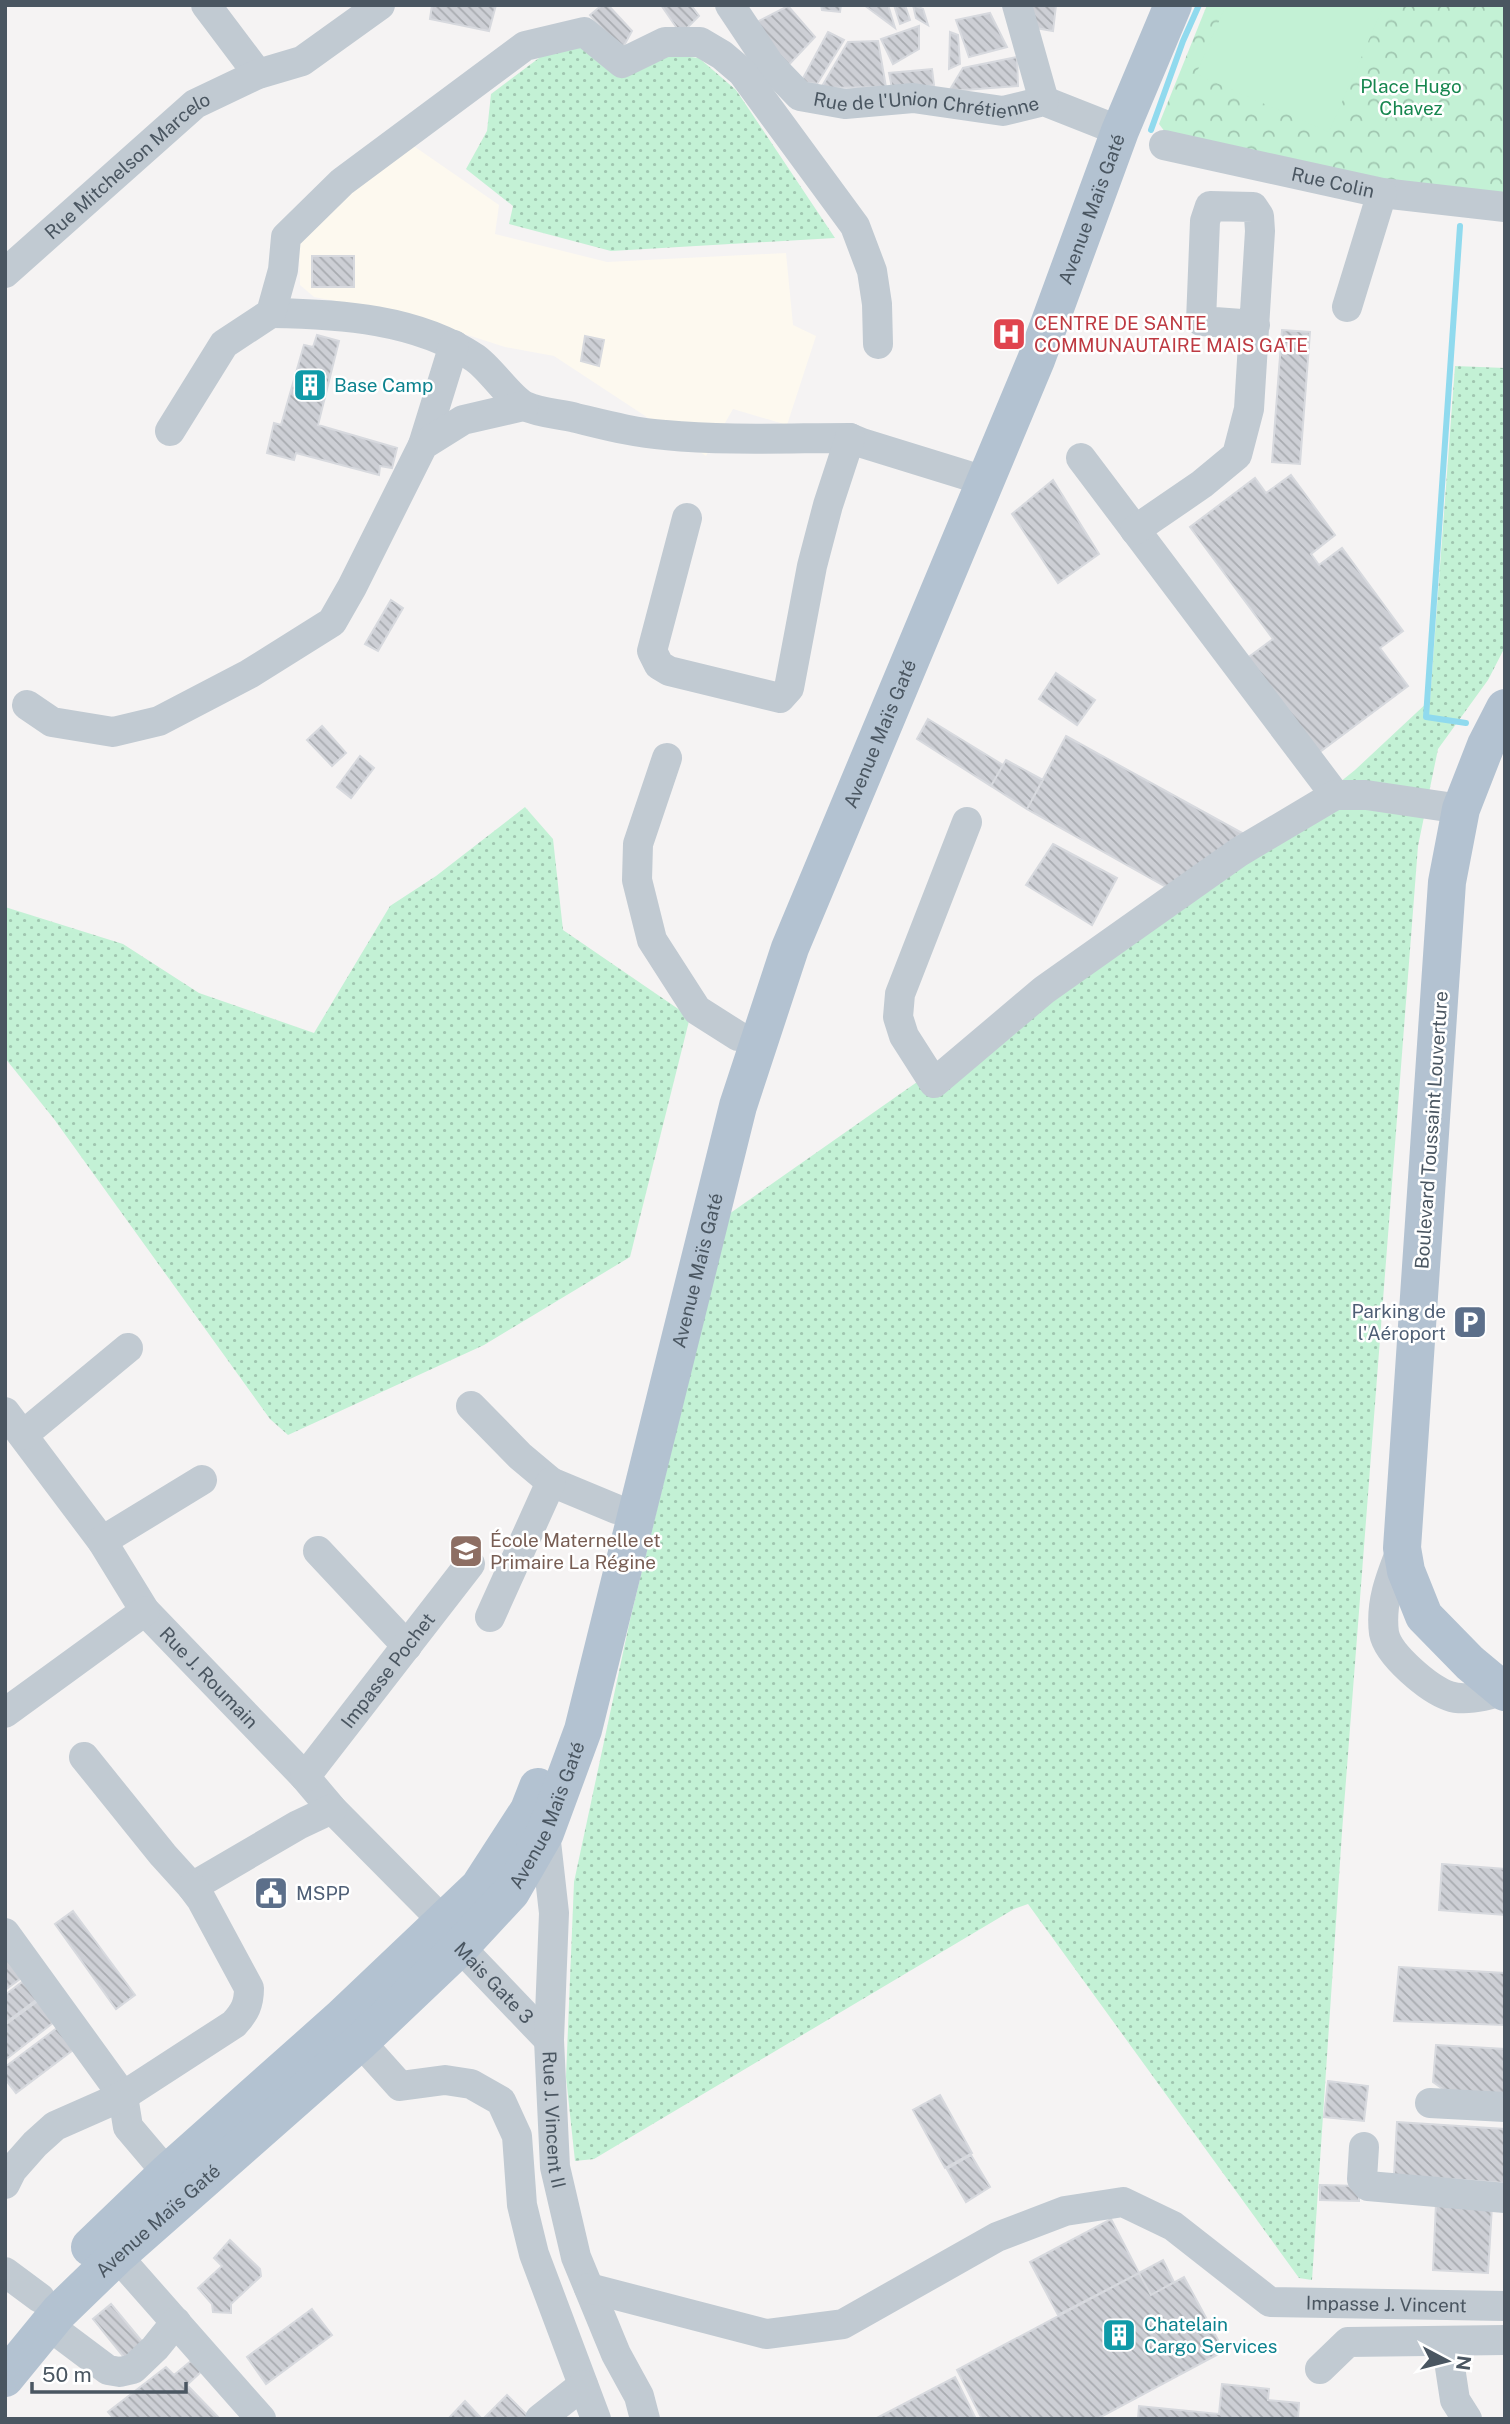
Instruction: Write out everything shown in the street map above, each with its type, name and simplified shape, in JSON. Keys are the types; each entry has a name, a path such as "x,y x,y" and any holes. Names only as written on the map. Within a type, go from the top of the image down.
{"main road":[{"name":"Avenue Maïs Gaté","path":"537,1822 617,1509 694,1186 725,1072 790,882 975,478 1036,360 1149,5"},
{"name":"Avenue Maïs Gaté","path":"1110,126 1173,5"},
{"name":"Avenue Maïs Gaté","path":"109,2246 350,2031 451,1934 511,1892 537,1822 583,1730 738,1106 790,948 975,478"},
{"name":"Boulevard Toussaint Louverture","path":"1504,1692 1424,1616 1406,1571 1402,1548 1447,882 1461,808 1505,708"},
{"name":"Avenue Maïs Gaté","path":"5,2342 44,2311 58,2312 167,2173 350,2031"},
{"name":"Avenue Maïs Gaté","path":"5,2378 44,2311"}],"street":[{"path":"206,5 258,74"},
{"name":"Rue Mitchelson Marcelo","path":"5,273 195,104 258,74 302,61 380,5"},
{"path":"1017,5 1044,101"},
{"path":"700,42 733,9"},
{"name":"Rue de l'Union Chrétienne","path":"733,9 770,65 800,96 845,104 913,98 1003,111 1044,101 1110,126"},
{"path":"271,313 283,270 286,237 342,182 525,46 584,32 622,63 665,42 700,42 722,55 742,72 855,226 872,271 877,304 878,344"},
{"name":"Rue Colin","path":"1164,145 1382,193 1505,207"},
{"path":"1347,307 1382,193"},
{"path":"170,431 224,344 271,313 314,313 358,319 412,330 454,345 479,360 524,406"},
{"path":"1135,530 1202,484 1237,455 1249,409 1255,325"},
{"path":"27,705 52,722 113,732 159,722 249,674 332,622 423,445 454,345"},
{"path":"423,445 463,420 524,406 663,435 850,438 975,478"},
{"path":"687,518 652,651 659,665 669,671 779,698 789,688 812,566 850,438"},
{"path":"1081,458 1335,795"},
{"path":"667,758 638,845 638,880 652,940 697,1010 738,1036"},
{"path":"967,822 900,994 898,1017 904,1036 934,1083 1044,990 1239,852 1335,795 1366,795 1461,808"},
{"path":"23,1435 128,1348"},
{"path":"471,1406 520,1456 551,1482 617,1509"},
{"name":"Rue J. Roumain","path":"5,1412 102,1541 145,1611 451,1934"},
{"path":"102,1541 202,1480"},
{"path":"490,1618 551,1482"},
{"path":"318,1551 407,1646"},
{"name":"Impasse Pochet","path":"305,1777 470,1564"},
{"path":"5,1713 145,1611"},
{"path":"5,2184 12,2170 55,2126 123,2096 234,2024 244,2014 249,2002 250,1988 201,1899 84,1757"},
{"path":"192,1887 298,1825 331,1809"},
{"name":"Rue J. Vincent II","path":"537,1822 554,1913 549,2040 555,2166 576,2257 616,2354 639,2396 645,2419"},
{"path":"5,1933 123,2096 128,2127 167,2173"},
{"name":"Mais Gate 3","path":"451,1934 549,2040"},
{"path":"350,2031 400,2086 445,2080 471,2084 501,2101 517,2136 522,2205 534,2254 596,2419"},
{"path":"1430,2104 1505,2106"},
{"path":"1364,2147 1362,2179 1367,2186 1505,2198"},
{"name":"Impasse J. Vincent","path":"589,2288 766,2334 843,2324 998,2237 1065,2211 1123,2202 1173,2226 1270,2302 1505,2305"},
{"path":"109,2246 261,2419"},
{"path":"5,2272 108,2370 120,2372 133,2369 176,2322"},
{"path":"1446,2340 1455,2400 1467,2419"},
{"path":"1320,2370 1348,2342 1505,2340"},
{"path":"540,2419 583,2385"}],"shaded area":[{"path":"405,140 499,205 495,234 607,262 786,253 793,325 816,336 787,425 733,409 706,456 554,356 505,347 399,313 314,297 300,285 299,240"}],"green space":[{"name":"Place Hugo Chavez","path":"1207,5 1505,5 1505,196 1440,196 1171,140 1159,124"},
{"path":"1226,5 1384,5 1329,132 1196,74"},
{"path":"595,46 699,58 736,90 835,238 611,251 509,224 513,206 466,169 487,131 491,94 547,52"},
{"path":"1455,366 1505,368 1505,647 1488,680 1438,749 1418,846 1342,1832 1312,2280 1299,2278 1028,1904 1014,1909 594,2159 575,2161 566,2077 574,1882 630,1620 729,1214 1309,807 1355,770 1430,700"},
{"path":"525,807 553,839 563,930 690,1017 630,1257 484,1345 288,1435 270,1419 54,1119 5,1058 5,907 123,944 199,993 314,1033 390,906 436,876"}],"building":[{"path":"432,5 496,5 489,31 430,19"},
{"path":"602,5 608,5 632,31 621,51 590,15"},
{"path":"661,5 691,5 699,16 681,34"},
{"path":"821,5 841,5 840,12 822,10"},
{"path":"864,5 888,5 895,28"},
{"path":"894,5 905,5 910,20 900,24"},
{"path":"913,5 923,9 928,25 916,18"},
{"path":"1010,5 1056,5 1053,31 1019,25"},
{"path":"788,6 815,37 783,71 749,26"},
{"path":"990,13 1007,47 969,57 956,20"},
{"path":"919,26 919,49 893,64 881,39"},
{"path":"828,32 844,40 817,84 801,82"},
{"path":"950,32 958,35 960,64 949,69"},
{"path":"878,41 886,87 821,88 848,42"},
{"path":"1017,57 1018,86 949,91 963,68"},
{"path":"932,69 934,85 893,93 889,73"},
{"path":"312,256 354,256 354,287 312,287"},
{"path":"1282,330 1310,332 1300,464 1272,462"},
{"name":"Base Camp","path":"317,335 339,341 318,425 397,448 392,468 380,466 379,475 296,453 294,460 267,453 274,423 281,425 304,345 313,347"},
{"path":"585,336 604,340 599,366 581,361"},
{"path":"1291,475 1335,535 1311,554 1319,565 1342,548 1403,631 1380,648 1408,686 1317,754 1246,659 1273,639 1190,527 1255,478 1266,493"},
{"path":"1053,480 1099,554 1058,583 1012,514"},
{"path":"391,600 403,608 378,651 365,644"},
{"path":"1056,673 1095,700 1077,725 1039,699"},
{"path":"928,719 1003,765 991,786 917,739"},
{"path":"322,726 346,753 332,766 307,740"},
{"path":"1066,736 1242,833 1168,888 1027,809"},
{"path":"360,756 374,768 351,798 337,787"},
{"path":"1006,760 1043,780 1027,809 991,786"},
{"path":"1053,844 1117,878 1092,925 1026,885"},
{"path":"1442,1864 1505,1869 1505,1915 1439,1910"},
{"path":"73,1911 135,1995 116,2009 55,1924"},
{"path":"5,1956 24,1976 5,1990"},
{"path":"1399,1967 1505,1973 1505,2025 1394,2021"},
{"path":"26,1979 40,1997 5,2023 5,1995"},
{"path":"42,1998 58,2019 5,2060 5,2025"},
{"path":"61,2025 77,2047 16,2093 5,2079 5,2067"},
{"path":"1436,2045 1505,2049 1505,2097 1450,2094 1433,2082"},
{"path":"1328,2081 1368,2086 1364,2121 1324,2117"},
{"path":"940,2095 972,2153 945,2168 913,2110"},
{"path":"1397,2122 1505,2129 1505,2183 1394,2175"},
{"path":"971,2155 990,2187 966,2202 947,2169"},
{"path":"1320,2185 1359,2186 1359,2201 1320,2200"},
{"path":"1436,2203 1492,2206 1488,2273 1433,2270"},
{"path":"1111,2219 1139,2273 1058,2315 1030,2262"},
{"path":"230,2240 260,2269 261,2276 231,2304 231,2313 213,2312 212,2304 198,2288 222,2266 214,2258"},
{"path":"1163,2260 1174,2282 1151,2295 1139,2273"},
{"name":"Chatelain Cargo Services","path":"1139,2273 1151,2295 1184,2277 1224,2351 1097,2419 982,2419 957,2370"},
{"path":"111,2304 145,2345 127,2361 93,2319"},
{"path":"312,2309 332,2335 266,2384 247,2357"},
{"path":"192,2360 203,2370 187,2385 220,2419 114,2419 108,2412 166,2367 174,2375"},
{"path":"955,2377 976,2419 875,2419"},
{"path":"1222,2384 1269,2389 1268,2400 1299,2403 1298,2419 1138,2419 1139,2406 1219,2414"},
{"path":"507,2395 528,2416 525,2419 483,2419"},
{"path":"465,2401 482,2419 448,2419"}],"waterway":[{"path":"1151,130 1199,5"},
{"path":"1460,226 1426,717 1466,723"}],"place":[{"name":"CENTRE DE SANTE COMMUNAUTAIRE MAIS GATE","path":"1009,334"},
{"name":"Base Camp","path":"310,385"},
{"name":"Parking de l'Aéroport","path":"1470,1322"},
{"name":"École Maternelle et Primaire La Régine","path":"466,1551"},
{"name":"MSPP","path":"271,1893"},
{"name":"Chatelain Cargo Services","path":"1119,2335"}]}
